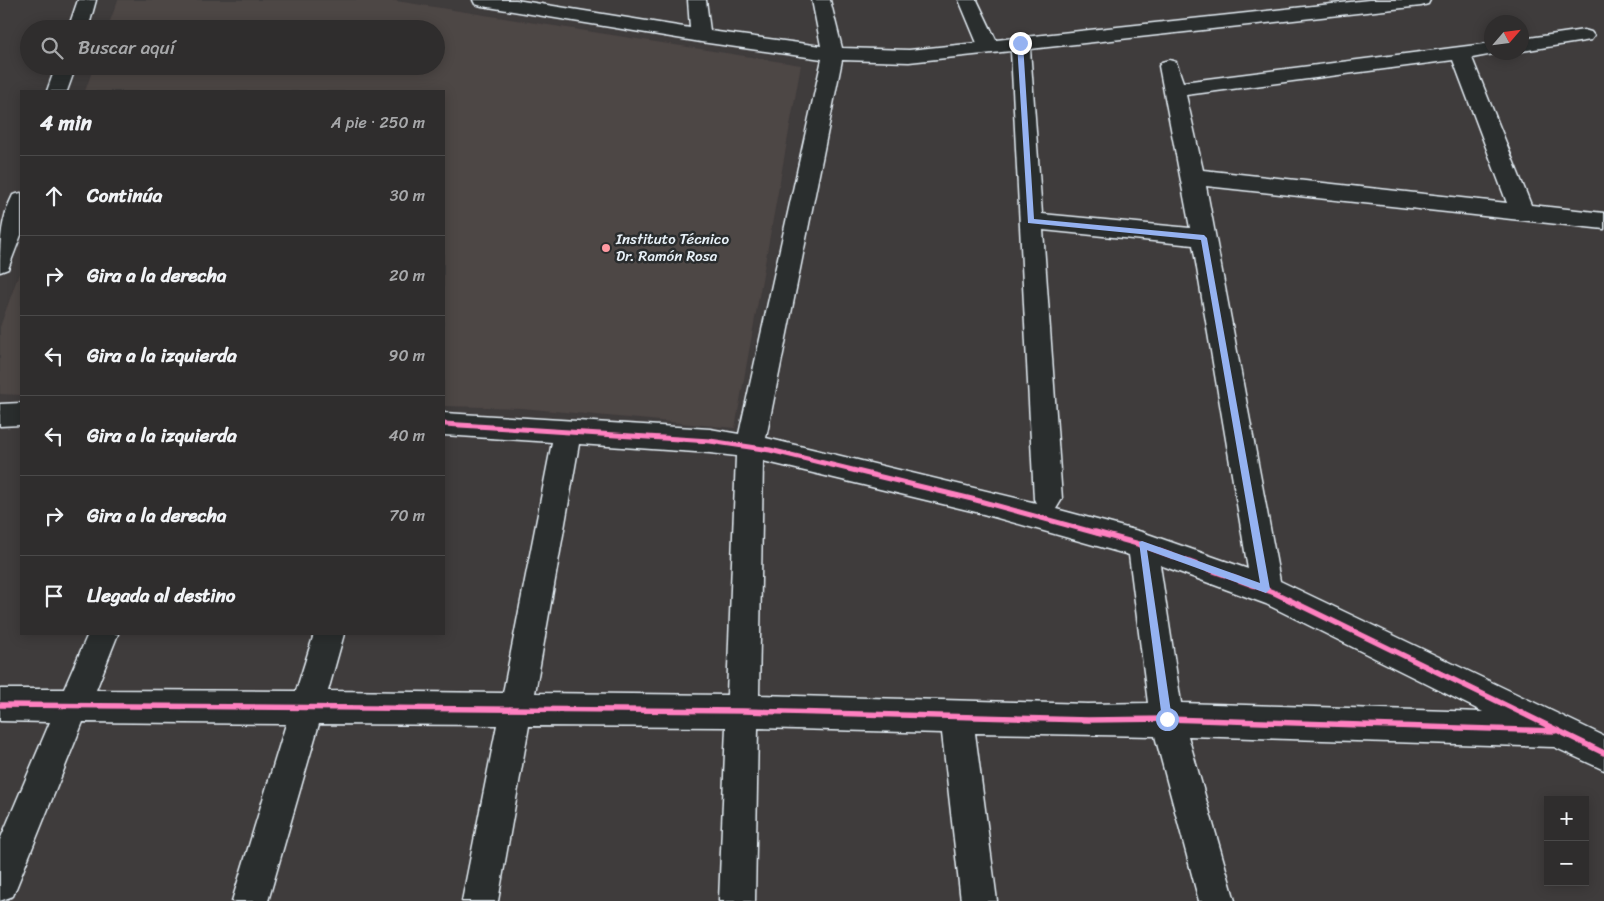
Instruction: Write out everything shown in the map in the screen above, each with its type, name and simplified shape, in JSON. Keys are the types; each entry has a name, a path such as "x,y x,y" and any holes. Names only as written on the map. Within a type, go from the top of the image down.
{"street":[{"path":"81,20 88,0"},
{"path":"482,0 701,36 833,54 909,56 1421,0"},
{"path":"697,0 701,36"},
{"path":"737,901 750,447 833,54 821,0"},
{"path":"968,0 989,47"},
{"path":"1529,44 1584,36"},
{"path":"1020,43 1048,499"},
{"path":"1174,90 1484,50"},
{"path":"1460,53 1522,212"},
{"path":"1169,66 1193,177 1266,589"},
{"path":"57,90 63,75"},
{"path":"1193,177 1604,221"},
{"path":"0,263 7,225 20,203"},
{"path":"1031,221 1204,238"},
{"path":"0,415 20,414"},
{"path":"445,424 710,441 770,450 976,500 1142,544 1266,589 1555,731 1604,753"},
{"path":"480,901 568,432"},
{"path":"1142,544 1167,719 1217,901"},
{"path":"0,883 103,635"},
{"path":"250,901 329,635"},
{"path":"0,704 742,711 1088,720 1167,719 1555,731"},
{"path":"956,716 979,901"}],"shaded area":[{"name":"Instituto Técnico Dr. Ramón Rosa","path":"118,0 390,0 801,65 735,428 522,408 445,406 445,90 85,90 91,75 445,75 445,20 110,20"},
{"path":"20,271 20,395 0,394 0,327"}],"cycle path":[{"path":"445,424 710,441 770,450 976,500 1142,545 1275,593 1555,731 1604,753"},
{"path":"0,705 743,711 1088,720 1167,719 1555,731"}],"place":[{"name":"Instituto Técnico Dr. Ramón Rosa","path":"606,248"}],"route":[{"path":"1020,43 1031,221 1204,238 1266,589 1142,544 1167,719"}]}
